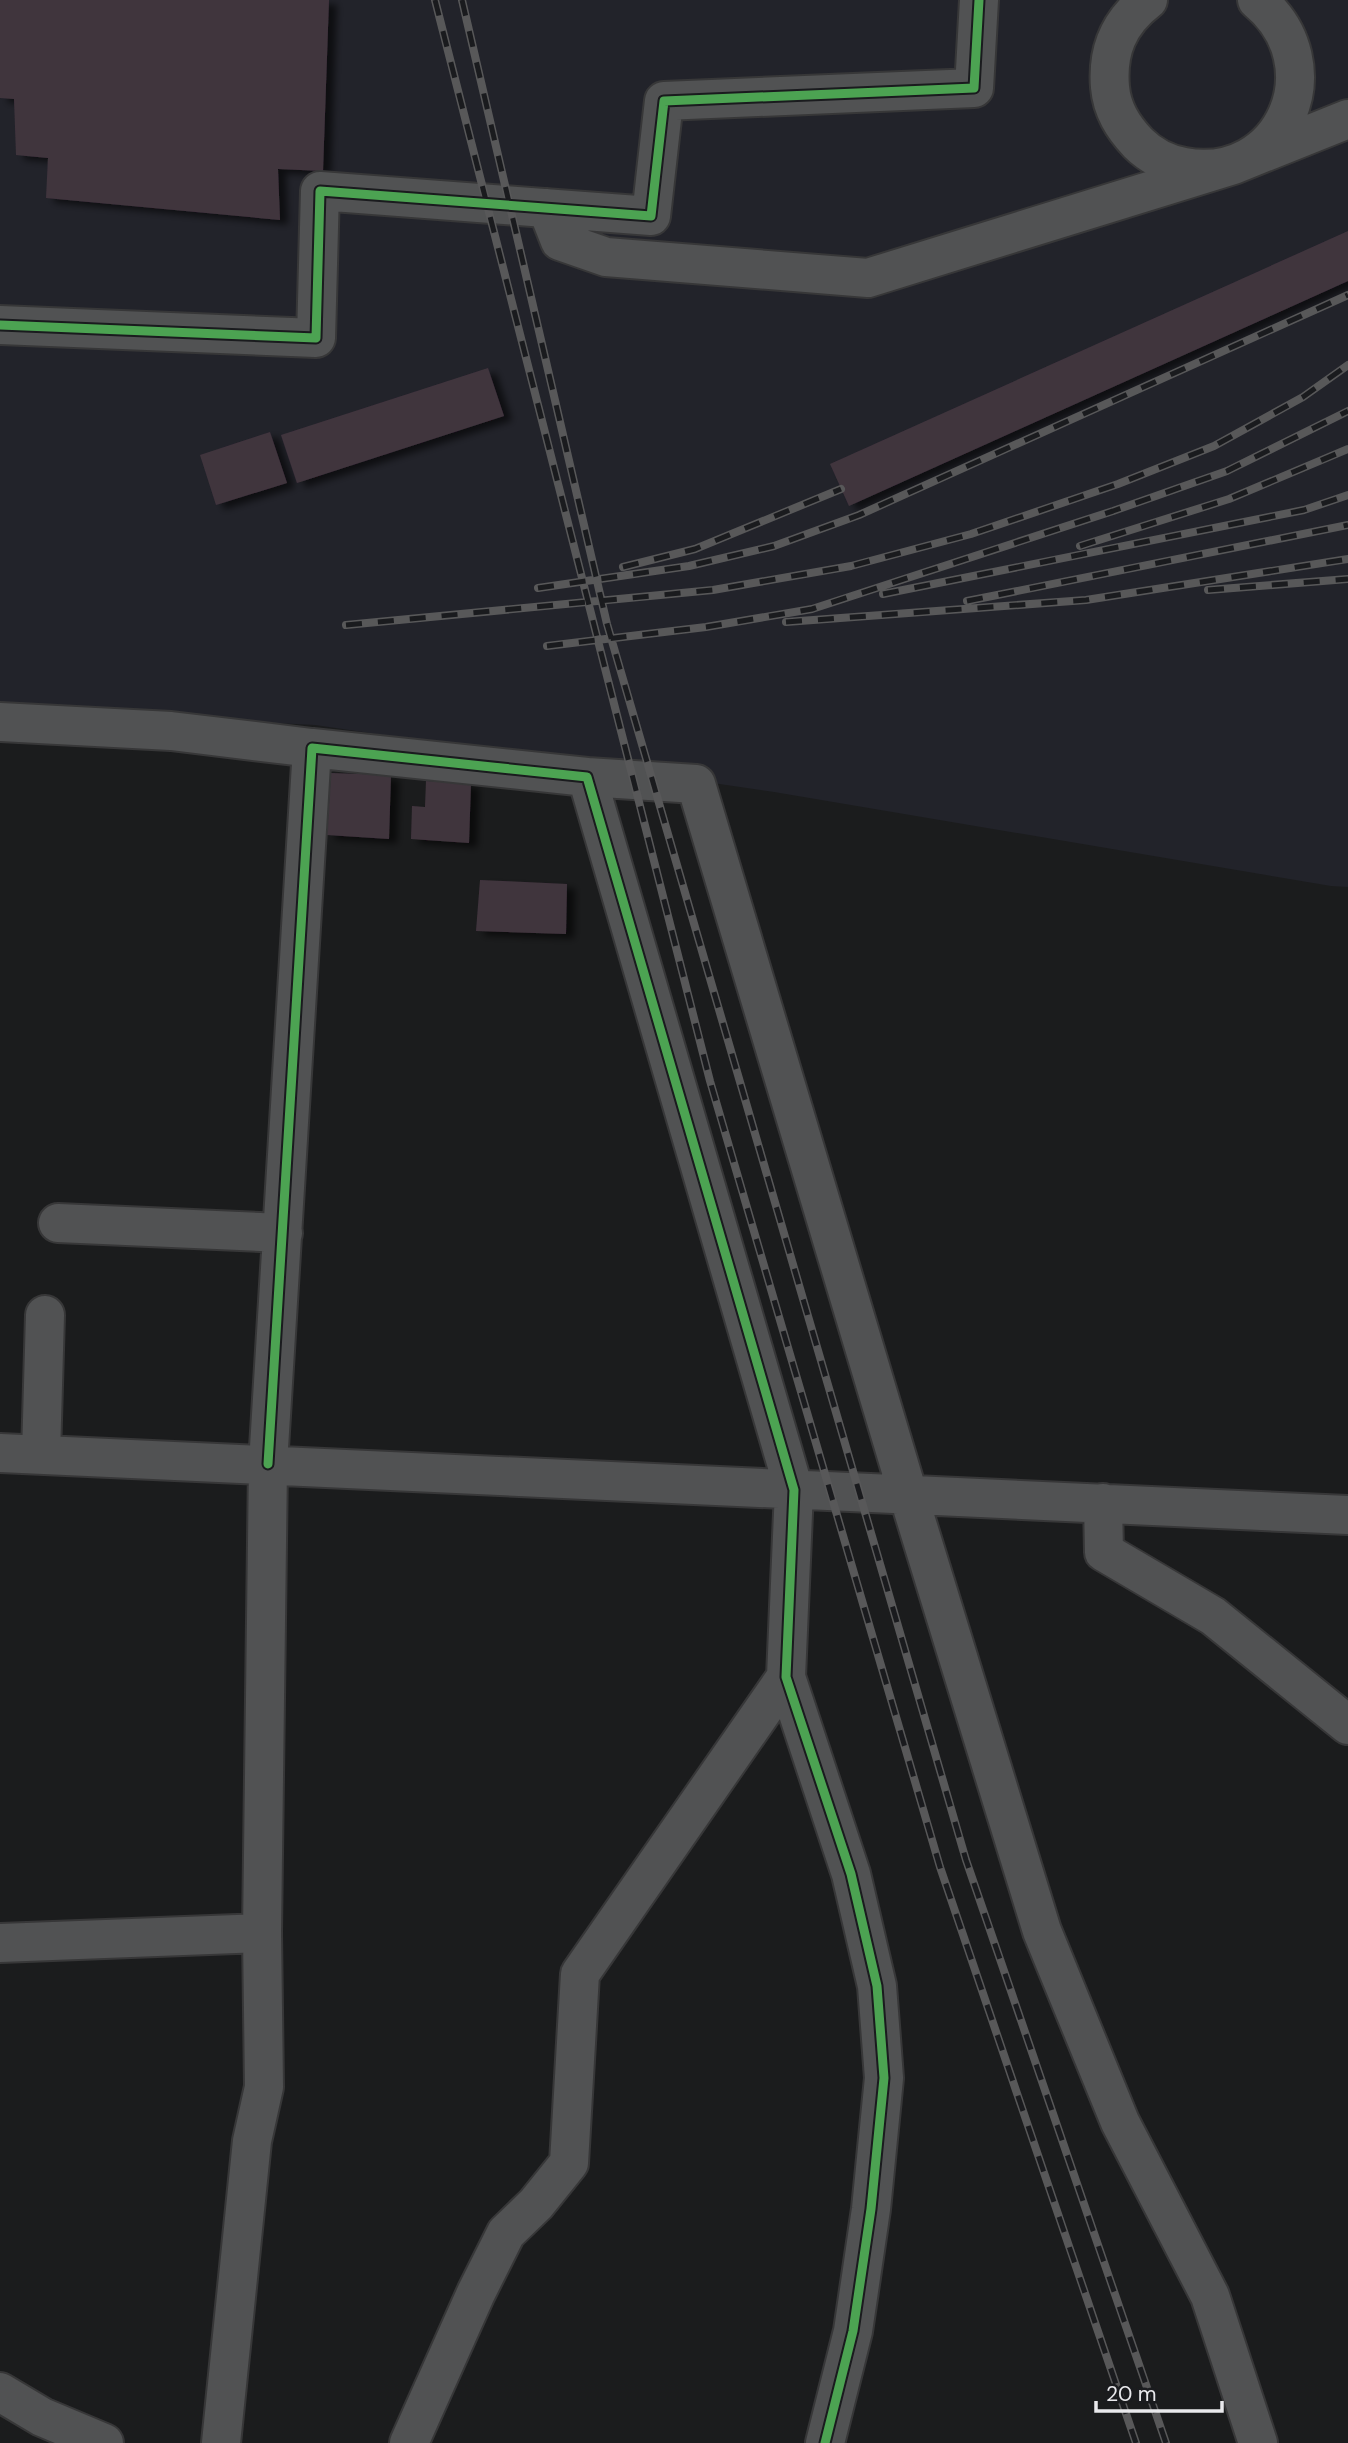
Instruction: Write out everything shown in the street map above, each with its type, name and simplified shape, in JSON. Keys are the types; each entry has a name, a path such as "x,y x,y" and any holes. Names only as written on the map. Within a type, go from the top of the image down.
{"street":[{"path":"0,325 316,338 320,191 650,216 664,101 974,88 979,0"},
{"path":"1148,0 1134,11 1117,36 1108,66 1111,98 1123,127 1144,149 1171,165 1202,170 1233,165 1260,150 1281,128 1294,100 1296,69 1289,38 1272,13 1257,0"},
{"path":"547,208 560,241 606,257 868,278 1233,165 1348,119"},
{"path":"0,722 171,731 587,777 696,784 1042,1931 1120,2122 1210,2296 1258,2443"},
{"path":"221,2443 252,2141 264,2087 262,1933 268,1465 312,748"},
{"path":"587,777 794,1490 786,1677 850,1874 877,1986 884,2078 871,2209 853,2330 825,2443"},
{"path":"58,1223 282,1233"},
{"path":"41,1455 45,1315"},
{"path":"0,1453 1348,1515"},
{"path":"1103,1503 1104,1552 1213,1616 1348,1725"},
{"path":"409,2443 475,2293 506,2233 536,2204 569,2163 580,1974 786,1677"},
{"path":"0,1942 262,1933"},
{"path":"0,2392 42,2417 104,2443"}],"shaded area":[{"path":"0,0 1348,0 1348,887 774,792 315,725 0,710"}],"building":[{"path":"0,0 329,0 323,171 278,169 280,220 46,198 48,158 16,155 14,99 0,98"},
{"path":"1348,231 1348,281 849,506 830,464"},
{"path":"488,368 504,416 297,483 281,435"},
{"path":"270,432 287,483 216,505 200,455"},
{"path":"331,773 391,775 389,839 327,835"},
{"path":"426,781 471,783 469,843 411,839 412,806 425,807"},
{"path":"480,880 567,884 566,934 476,931"}],"railway":[{"path":"435,0 710,1081 940,1867 1136,2443"},
{"path":"462,0 607,624 966,1860 1166,2443"},
{"path":"538,588 689,566 774,546 859,515 1348,295"},
{"path":"346,625 713,590 851,566 971,534 1118,484 1214,446 1303,397 1348,365"},
{"path":"547,646 706,627 812,609 1227,471 1348,411"},
{"path":"1080,546 1229,499 1348,449"},
{"path":"623,567 695,549 841,489"},
{"path":"883,594 1304,510 1348,495"},
{"path":"967,601 1348,525"},
{"path":"786,622 1086,600 1348,559"},
{"path":"1208,590 1348,579"}],"cycle path":[{"path":"0,325 316,338 320,191 651,216 664,101 974,88 979,0"},
{"path":"268,1464 312,748 587,777 794,1490 786,1677 851,1874 877,1986 884,2078 871,2209 853,2331 825,2443"}]}
